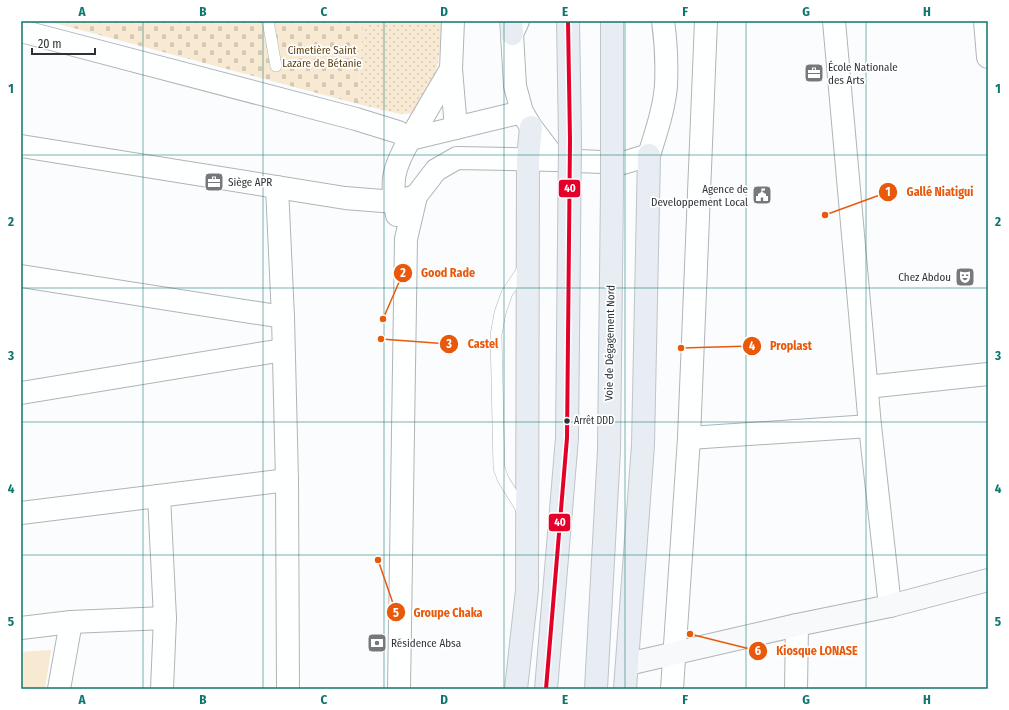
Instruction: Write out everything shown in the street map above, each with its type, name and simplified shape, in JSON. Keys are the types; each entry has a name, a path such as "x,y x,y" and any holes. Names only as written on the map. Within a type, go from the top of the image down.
{"highway":[{"path":"546,689 567,438 570,140 568,21"},
{"name":"Voie de Dégagement Nord","path":"596,689 609,450 612,21"},
{"path":"516,689 526,590 528,159 526,119"},
{"path":"625,689 643,445 649,155"}],"street":[{"path":"453,21 451,69 456,128"},
{"path":"399,689 406,239 416,196 436,170 457,158 623,163 649,155 659,123 666,87 666,43 663,21"},
{"path":"666,43 678,21"},
{"path":"672,689 689,438 706,21"},
{"path":"834,21 870,426 890,606"},
{"path":"985,21 988,57"},
{"path":"514,25 515,86 526,119 556,160"},
{"path":"21,31 356,119 398,132 410,139 456,128 526,119"},
{"path":"406,239 394,202 393,190 398,160 451,69"},
{"path":"21,146 345,198 394,202 416,196"},
{"path":"277,187 283,316 287,480 288,689"},
{"path":"21,276 283,316"},
{"path":"21,393 283,350"},
{"path":"867,387 988,374"},
{"path":"689,438 870,426"},
{"path":"21,513 287,480"},
{"path":"159,496 165,618 162,689"},
{"path":"628,664 797,625 890,606 988,580"},
{"path":"21,628 70,622 165,618"},
{"path":"59,689 70,622"},
{"path":"796,689 797,625"}],"lane":[{"path":"268,21 276,66"},
{"path":"527,517 503,479 499,468 496,335 500,313 507,293 528,262"}],"green space":[{"name":"Cimetière Saint Lazare de Bétanie","path":"47,21 363,21 358,104"},
{"path":"363,21 441,21 440,48 435,75 428,95 415,113 400,114 358,104"},
{"path":"51,650 45,689 21,689 21,652"}],"transit line":[{"name":"40","path":"546,689 567,438 570,140 568,21"}],"place":[{"name":"École Nationale des Arts","path":"814,73"},
{"name":"Siège APR","path":"214,182"},
{"name":"Agence de Developpement Local","path":"762,195"},
{"name":"Gallé Niatigui","path":"825,215"},
{"name":"Chez Abdou","path":"965,277"},
{"name":"Good Rade","path":"383,319"},
{"name":"Castel","path":"381,339"},
{"name":"Proplast","path":"681,348"},
{"name":"Arrêt DDD","path":"567,421"},
{"name":"Groupe Chaka","path":"378,560"},
{"name":"Kiosque LONASE","path":"690,634"},
{"name":"Résidence Absa","path":"377,643"}]}
